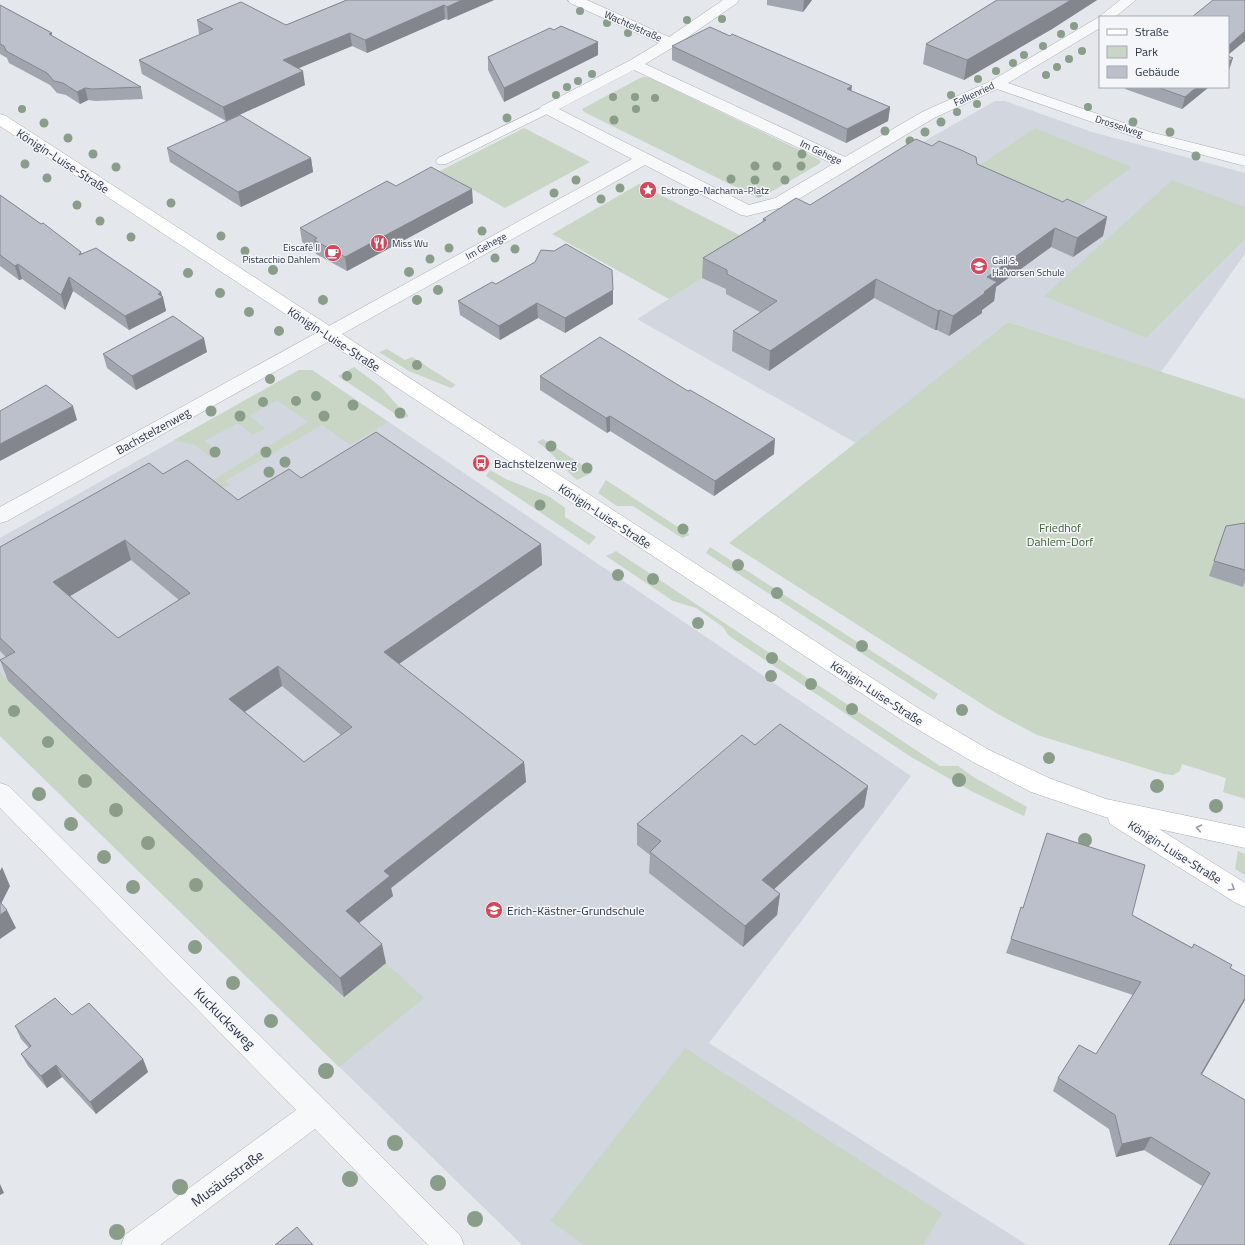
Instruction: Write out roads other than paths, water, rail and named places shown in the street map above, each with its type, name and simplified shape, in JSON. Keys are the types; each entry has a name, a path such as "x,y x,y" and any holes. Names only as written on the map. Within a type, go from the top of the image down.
{"main road":[{"name":"Königin-Luise-Straße","path":"0,119 910,714 981,756 1040,785 1104,808 1245,838"},
{"name":"Königin-Luise-Straße","path":"1104,808 1245,896"}],"street":[{"name":"Wachtelstraße","path":"574,0 670,43"},
{"path":"546,109 634,64 670,43 732,0"},
{"path":"1107,16 1129,0"},
{"name":"Falkenried","path":"846,164 928,115 996,84 1099,23"},
{"name":"Im Gehege","path":"634,64 846,164"},
{"name":"Drosselweg","path":"996,84 1144,135 1245,161"},
{"name":"Im Gehege","path":"546,109 747,211 781,202 846,164"},
{"name":"Im Gehege","path":"327,334 644,159"},
{"name":"Bachstelzenweg","path":"0,516 327,334"},
{"name":"Kuckucksweg","path":"0,793 449,1245"},
{"name":"Musäusstraße","path":"136,1245 317,1111"}],"lane":[{"path":"442,161 546,109"}],"place":[{"name":"Estrongo-Nachama-Platz","path":"648,190"},
{"name":"Miss Wu","path":"379,243"},
{"name":"Eiscafé Il Pistacchio Dahlem","path":"333,253"},
{"name":"Gail S. Halvorsen Schule","path":"979,266"},
{"name":"Bachstelzenweg","path":"481,463"},
{"name":"Erich-Kästner-Grundschule","path":"494,910"}],"park label":[{"name":"Friedhof Dahlem-Dorf","path":"1060,534"}]}
